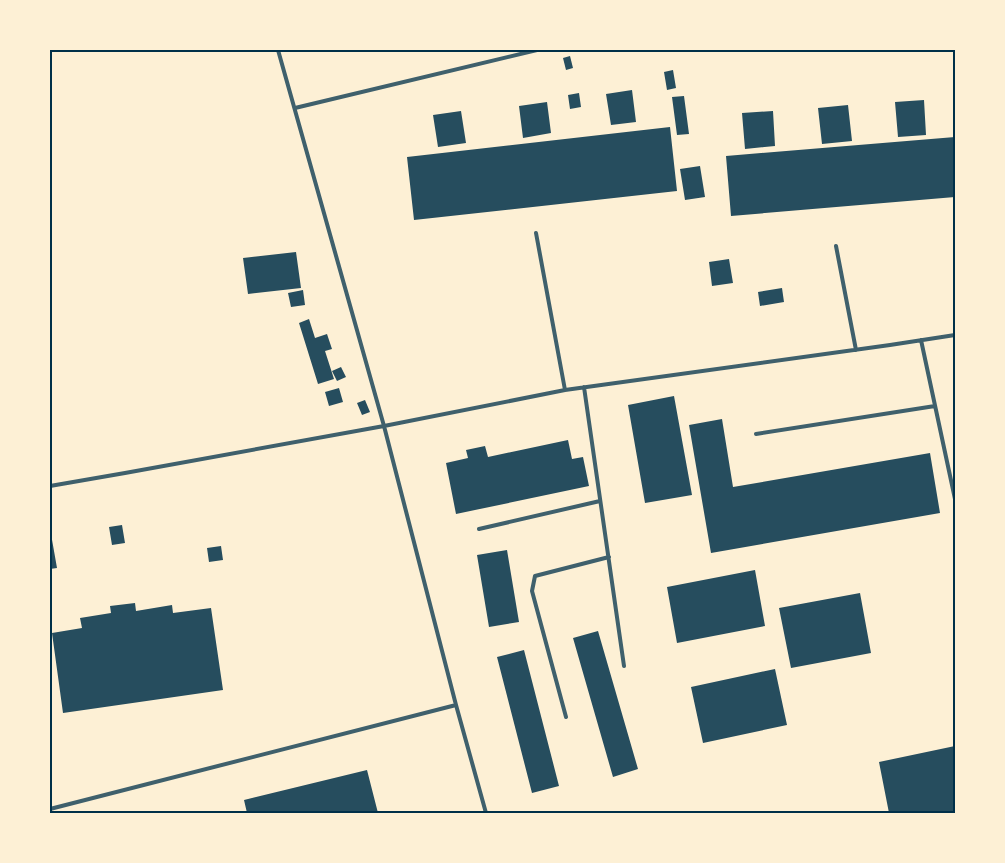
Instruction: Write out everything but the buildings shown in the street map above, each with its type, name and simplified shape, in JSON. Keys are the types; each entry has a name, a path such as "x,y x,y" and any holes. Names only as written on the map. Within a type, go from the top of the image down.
{"lane":[{"path":"278,50 384,426 486,813"},
{"path":"295,108 537,50"},
{"path":"536,233 565,390"},
{"path":"836,246 856,350"},
{"path":"50,486 384,426 565,390 955,335"},
{"path":"922,340 955,499"},
{"path":"584,387 624,666"},
{"path":"756,434 935,406"},
{"path":"479,529 600,501"},
{"path":"566,717 532,590 536,576 609,557"},
{"path":"50,809 456,705"}]}
